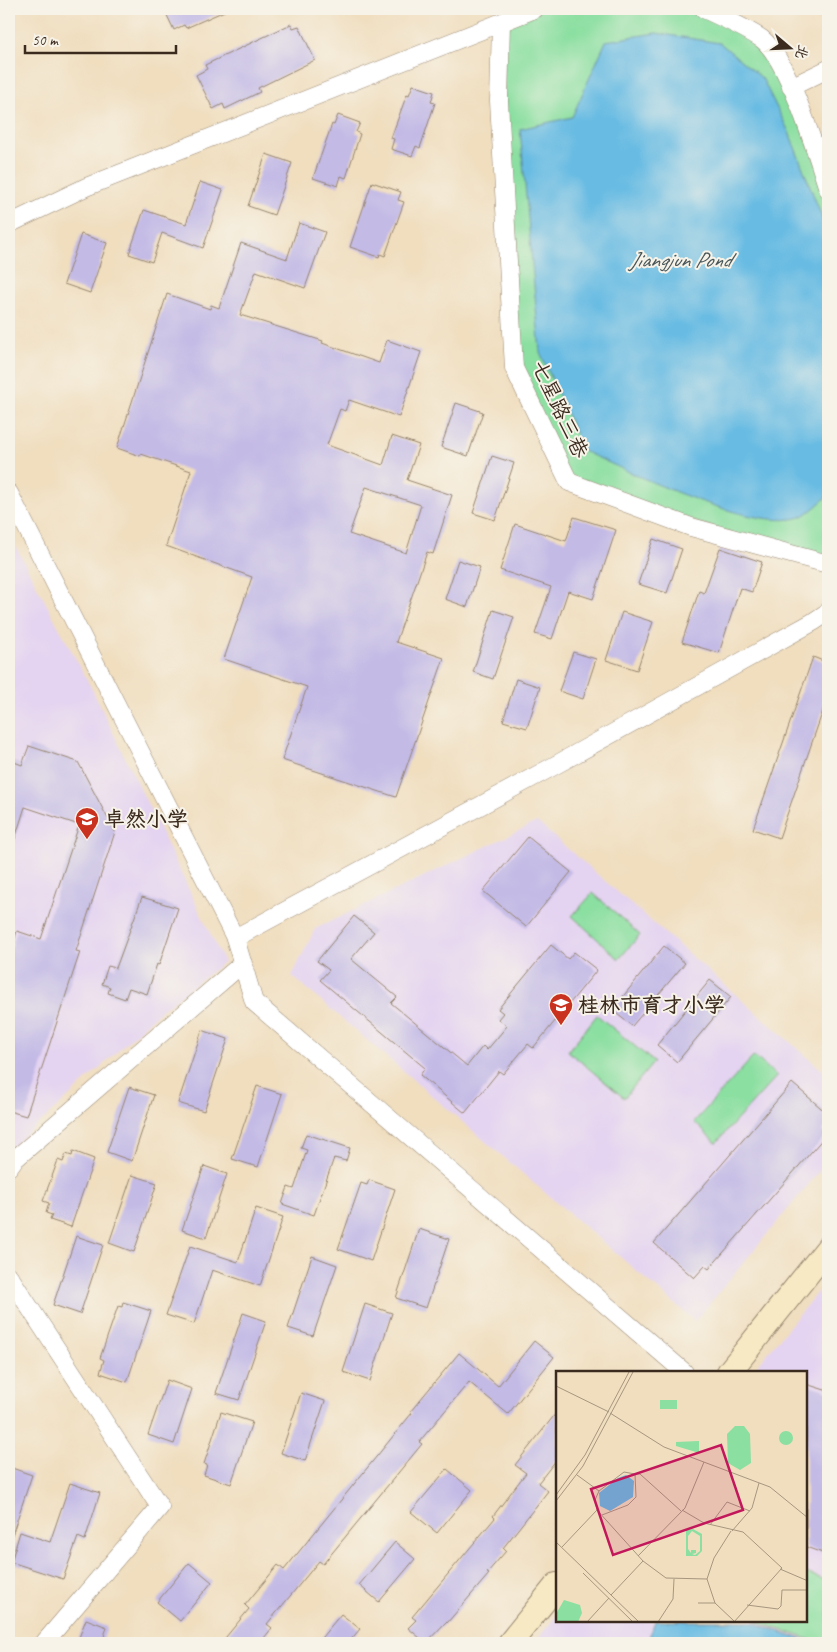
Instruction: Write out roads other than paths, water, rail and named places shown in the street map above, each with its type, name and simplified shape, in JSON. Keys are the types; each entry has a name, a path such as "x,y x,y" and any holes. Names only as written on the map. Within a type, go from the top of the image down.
{"main road":[{"path":"730,1371 828,1248"},
{"path":"510,1643 556,1586"}],"street":[{"path":"9,224 86,187 535,9"},
{"path":"704,9 763,40 792,86 828,189"},
{"name":"七星路三巷","path":"501,23 499,101 514,368 569,482 691,527 828,564"},
{"path":"792,86 828,69"},
{"path":"9,492 235,938 254,1002 683,1371"},
{"path":"235,938 552,767 828,612"},
{"path":"9,1168 14,1160 243,963"},
{"path":"9,1276 160,1507 44,1643"}],"water":[{"name":"Jiangjun Pond","path":"656,33 720,43 762,78 789,132 828,238 828,496 801,517 780,520 723,509 660,485 583,451 540,352 520,129 572,117 606,41"},
{"path":"655,1622 752,1622 813,1643 647,1643"}],"place":[{"name":"卓然小学","path":"87,840"},
{"name":"桂林市育才小学","path":"561,1026"}]}
